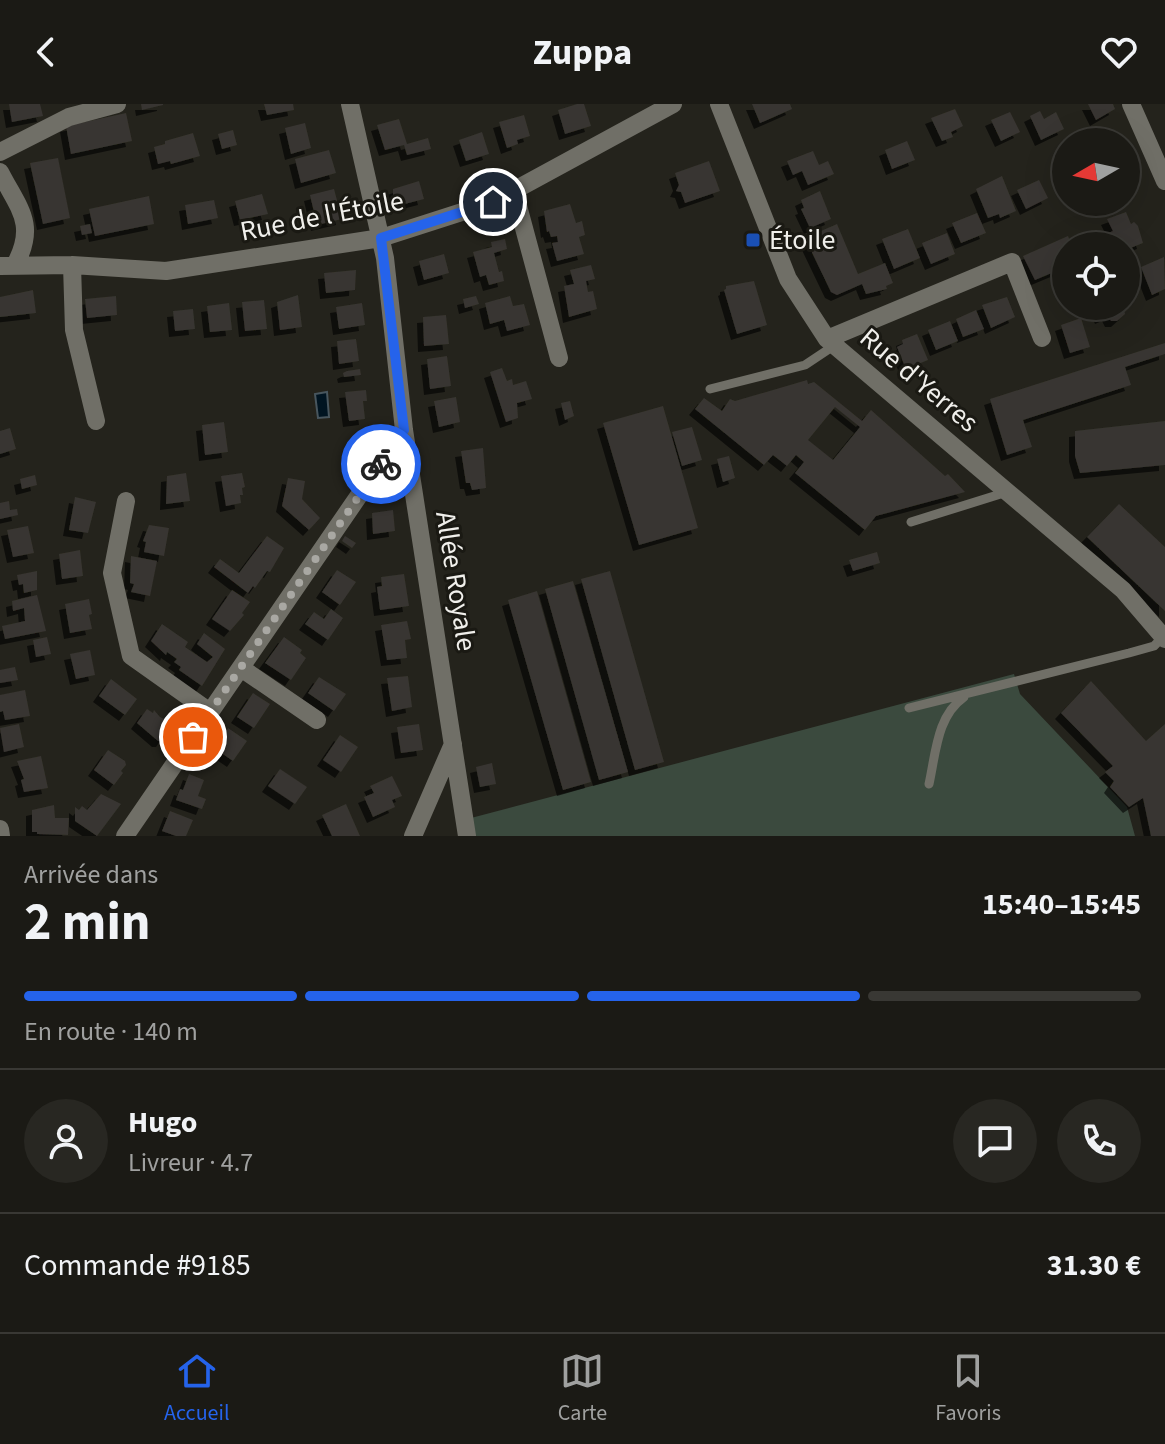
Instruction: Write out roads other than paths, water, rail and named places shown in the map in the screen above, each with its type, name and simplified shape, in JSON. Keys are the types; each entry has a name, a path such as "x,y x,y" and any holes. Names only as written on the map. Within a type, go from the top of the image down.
{"street":[{"path":"0,152 69,117 117,104"},
{"name":"Allée Royale","path":"350,104 381,238 404,430 467,836"},
{"name":"Rue de l'Étoile","path":"8,266 72,265 166,271 381,238 493,202 673,104"},
{"name":"Rue d'Yerres","path":"719,104 788,279 831,342 1123,590 1164,638"},
{"path":"1131,104 1165,181"},
{"path":"0,172 26,224 26,245 8,266"},
{"path":"514,191 559,358"},
{"path":"831,342 1012,262 1042,338"},
{"path":"72,265 74,330 96,421"},
{"path":"125,836 404,430"},
{"path":"126,501 112,573 131,656 210,712"},
{"path":"241,668 317,720"},
{"path":"413,836 453,744"},
{"path":"0,829 1,836"}],"lane":[{"path":"710,389 805,365 831,342"},
{"path":"911,522 1007,492"},
{"path":"909,708 1129,653 1154,646 1164,638"},
{"path":"929,784 942,725 951,706 970,692"}],"water":[{"path":"327,392 329,417 318,418 315,394"}],"place":[{"name":"Étoile","path":"753,240"}]}
